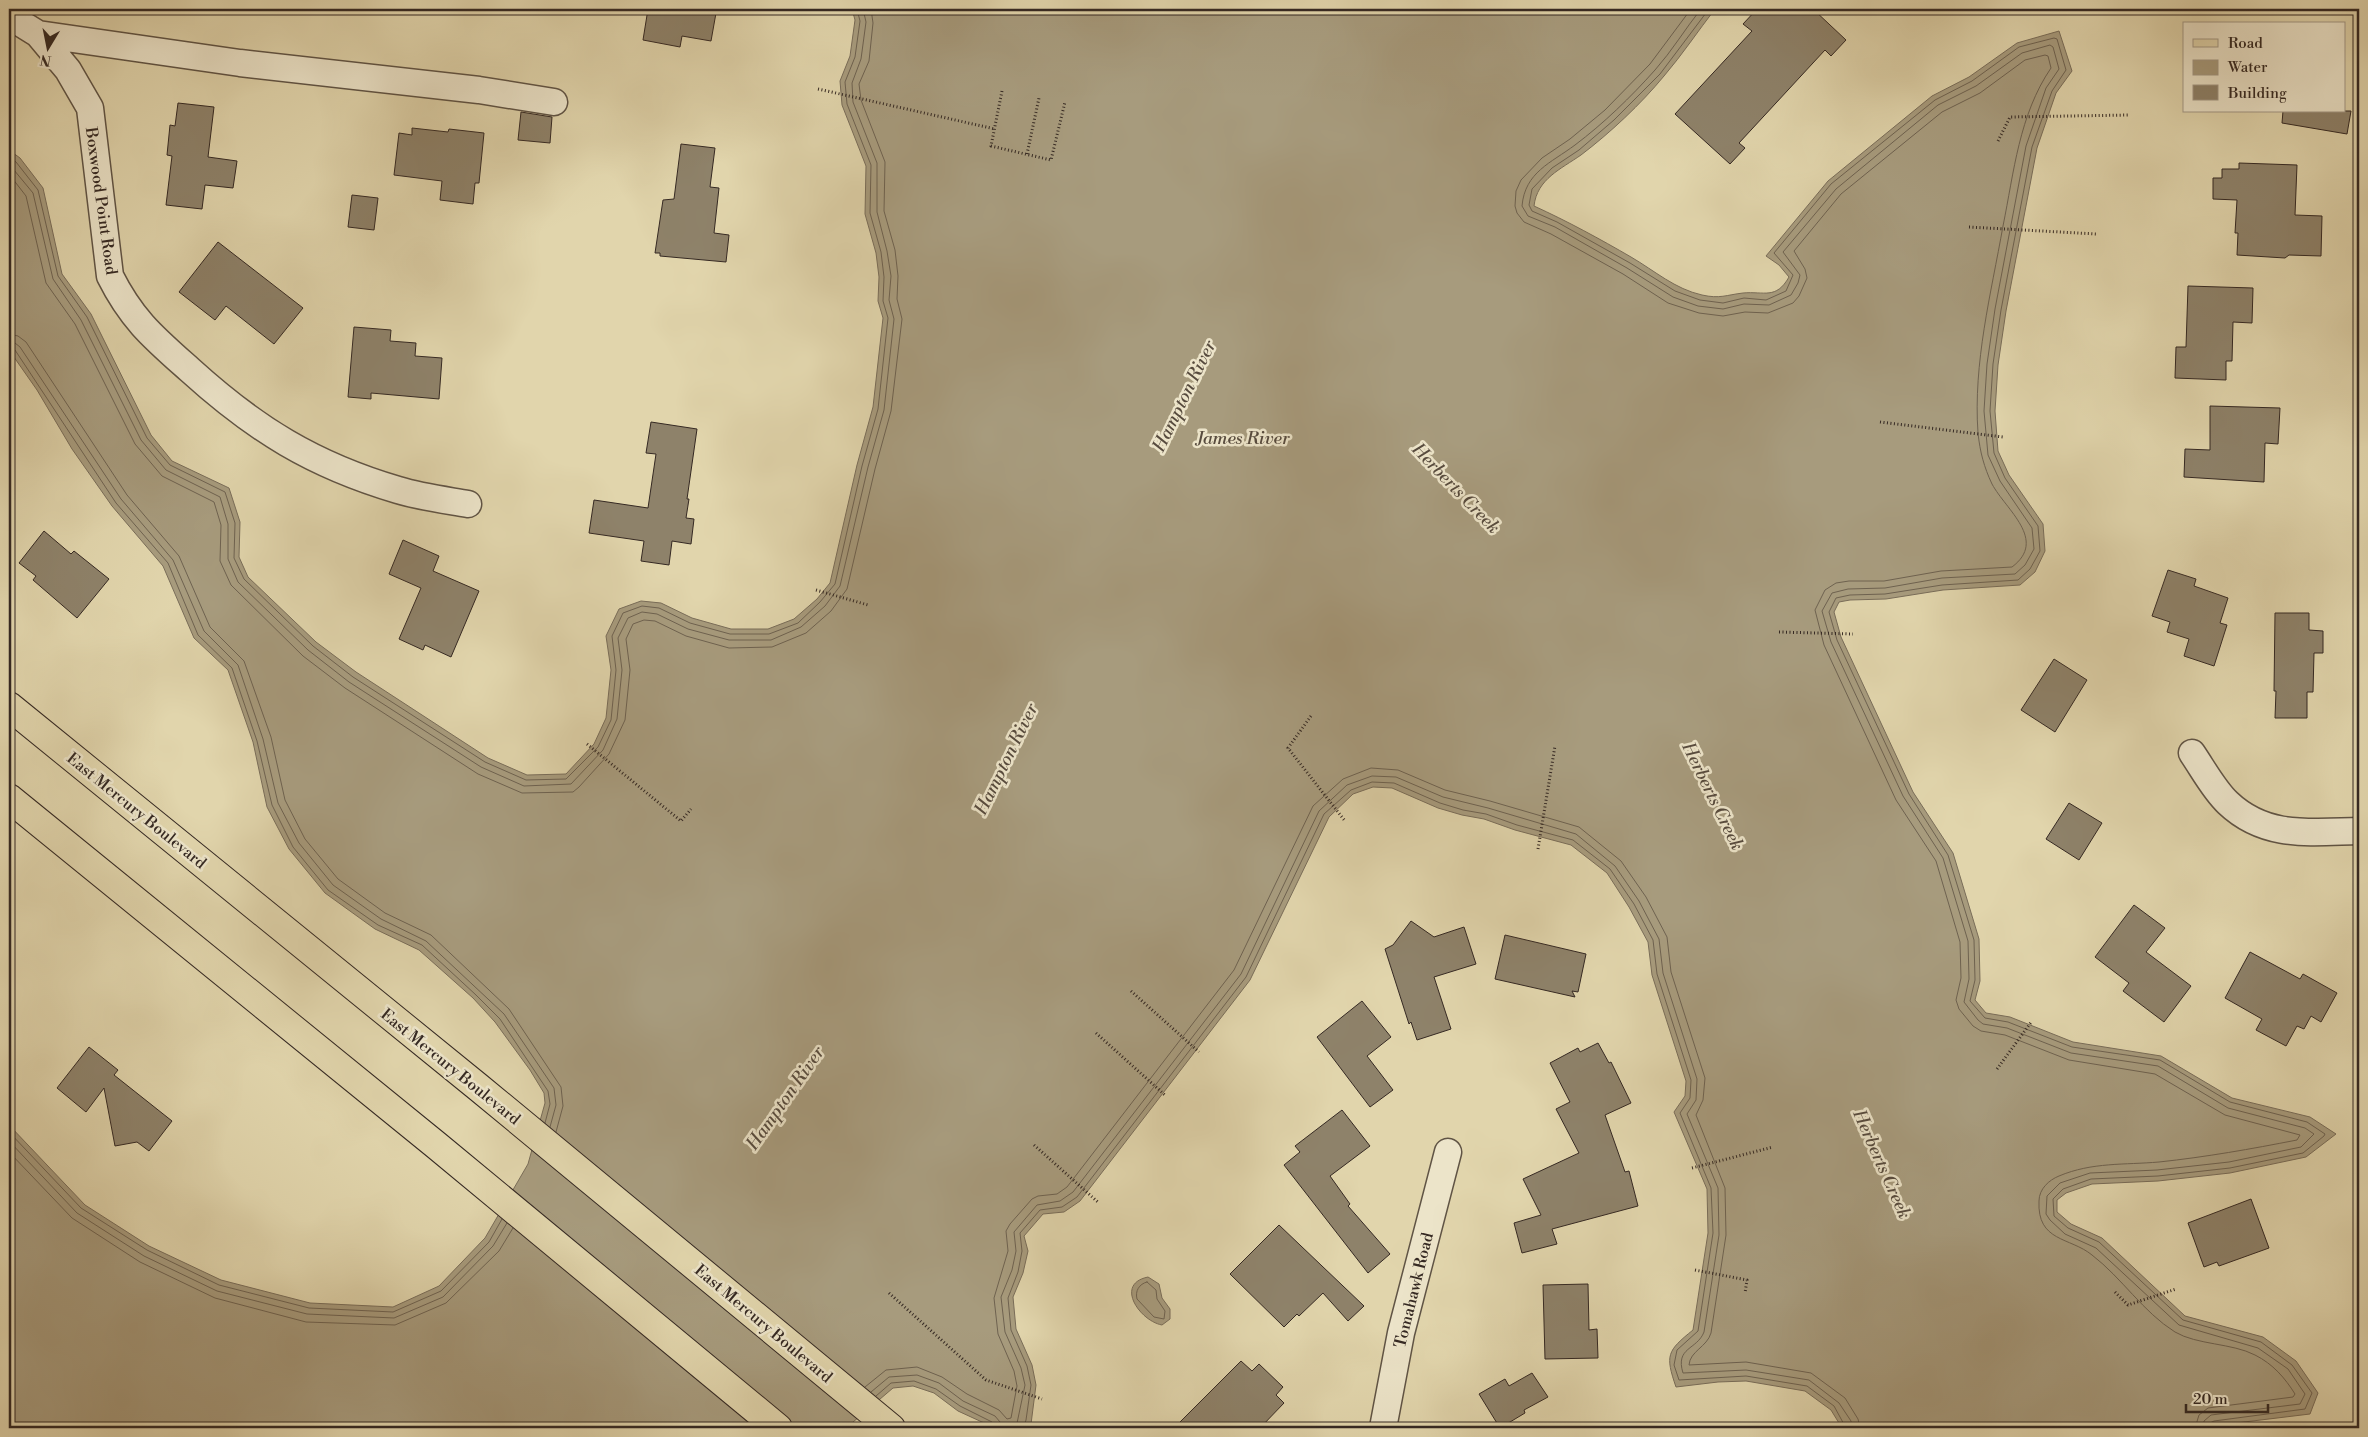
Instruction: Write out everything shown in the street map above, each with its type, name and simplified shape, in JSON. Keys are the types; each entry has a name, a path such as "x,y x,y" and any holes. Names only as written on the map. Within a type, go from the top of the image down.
{"main road":[{"name":"East Mercury Boulevard","path":"9,706 478,1087 891,1428"},
{"path":"9,798 436,1145 778,1428"}],"street":[{"name":"Boxwood Point Road","path":"9,16 38,34 68,70 90,108 110,276 122,300 143,329 226,402 274,437 315,460 400,490 468,504"},
{"name":"Boxwood Point Road","path":"38,34 240,63 479,90 554,102"},
{"path":"2192,753 2228,803 2253,822 2291,833 2359,831"},
{"name":"Tomahawk Road","path":"1383,1428 1401,1333 1448,1152"}],"path":[{"path":"818,89 994,129"},
{"path":"1002,91 991,146 1051,160 1065,102"},
{"path":"1027,154 1039,98"},
{"path":"1998,141 2010,117 2129,115"},
{"path":"1969,227 2096,234"},
{"path":"1880,422 2003,437"},
{"path":"816,590 868,605"},
{"path":"1779,632 1853,634"},
{"path":"1311,716 1288,748 1345,820"},
{"path":"587,744 681,821 691,809"},
{"path":"1538,849 1555,746"},
{"path":"1131,991 1199,1052"},
{"path":"1997,1069 2032,1021"},
{"path":"1096,1033 1166,1096"},
{"path":"1034,1144 1099,1203"},
{"path":"1692,1168 1773,1147"},
{"path":"1695,1270 1747,1280 1745,1293"},
{"path":"2114,1292 2128,1305 2176,1288"},
{"path":"889,1293 986,1380 1042,1399"}],"water":[{"name":"James River","path":"852,9 1715,9 1655,87 1614,128 1551,176 1540,189 1534,206 1631,257 1674,284 1692,292 1714,297 1743,293 1769,293 1779,289 1789,277 1779,265 1766,256 1828,181 1932,96 1969,77 2017,43 2059,31 2072,71 2056,93 2037,148 2006,311 1998,365 1995,411 1998,451 2009,475 2043,524 2045,551 2035,572 2020,585 1943,590 1886,599 1850,600 1839,602 1834,612 1841,637 1913,792 1953,853 1979,939 1980,981 1975,1000 1986,1013 2010,1017 2073,1042 2161,1056 2232,1098 2310,1117 2336,1134 2306,1157 2230,1173 2158,1181 2092,1184 2066,1193 2057,1200 2057,1212 2071,1224 2102,1238 2185,1316 2263,1337 2296,1361 2318,1393 2310,1414 2195,1428 1842,1428 1831,1410 1805,1391 1746,1381 1676,1387 1670,1368 1670,1360 1673,1349 1693,1330 1708,1233 1707,1189 1674,1112 1685,1096 1686,1081 1652,975 1648,942 1629,907 1607,873 1571,845 1515,830 1484,819 1438,808 1392,788 1373,787 1353,794 1329,817 1250,980 1080,1201 1064,1212 1043,1214 1024,1236 1028,1251 1023,1273 1013,1297 1016,1329 1032,1365 1036,1385 1031,1424 1025,1428 995,1428 958,1411 934,1393 913,1386 893,1388 846,1428 9,1428 9,1125 85,1205 149,1246 221,1280 310,1303 393,1307 439,1286 485,1238 528,1164 545,1103 544,1093 530,1070 495,1022 473,998 419,950 375,929 325,893 289,849 267,807 253,742 228,670 194,638 163,566 112,506 72,449 37,390 9,350 9,150 20,158 43,188 62,274 91,314 151,435 172,461 229,488 240,522 239,557 248,577 316,642 356,672 488,758 527,775 566,774 594,744 606,718 611,670 606,636 619,609 641,601 661,603 692,618 731,629 768,629 794,619 817,599 830,583 857,465 873,407 883,318 878,301 879,277 876,253 865,214 866,166 842,105 840,81 850,56 855,20"},
{"path":"1148,1277 1159,1284 1162,1298 1170,1309 1170,1319 1162,1325 1146,1317 1134,1302 1133,1287 1138,1281"}],"building":[{"path":"648,9 693,9 716,13 711,41 682,36 680,47 643,40"},
{"path":"1757,9 1813,9 1846,40 1831,56 1825,50 1739,143 1745,148 1730,164 1675,114 1752,31 1743,24"},
{"path":"178,103 214,107 208,157 237,161 233,188 205,185 202,209 166,205 172,156 167,155 170,125 175,126"},
{"path":"2351,111 2347,134 2282,123 2283,112"},
{"path":"521,112 552,117 550,143 518,140"},
{"path":"412,128 448,132 449,129 484,133 479,183 475,183 473,204 440,200 442,181 394,175 399,133 412,135"},
{"path":"681,144 715,148 710,187 719,188 714,233 729,235 726,262 660,256 660,253 655,253 663,200 674,199"},
{"path":"2239,163 2297,165 2295,215 2322,216 2321,256 2289,255 2285,258 2237,255 2238,233 2235,233 2237,200 2213,199 2213,178 2222,178 2222,169 2239,169"},
{"path":"352,195 378,198 374,230 348,227"},
{"path":"218,242 303,308 274,344 226,306 215,320 179,292"},
{"path":"2188,286 2253,288 2252,323 2233,322 2232,361 2226,361 2226,380 2175,378 2176,347 2186,347"},
{"path":"354,327 391,330 390,341 416,343 415,356 442,358 439,399 371,393 371,399 348,397"},
{"path":"2210,406 2280,408 2278,444 2265,443 2264,482 2184,477 2185,449 2210,450"},
{"path":"651,422 697,429 686,518 694,519 691,544 672,541 669,565 641,561 644,541 589,533 594,500 648,508 656,454 646,453"},
{"path":"44,531 71,554 74,551 109,579 77,618 33,580 36,576 19,563"},
{"path":"403,540 439,556 433,571 479,591 451,657 425,645 423,650 399,639 421,588 389,574"},
{"path":"2168,570 2196,579 2194,586 2228,598 2220,623 2227,625 2214,666 2184,656 2189,639 2167,632 2170,622 2152,616"},
{"path":"2275,613 2309,613 2309,630 2323,631 2323,653 2314,653 2313,692 2307,692 2307,718 2275,718"},
{"path":"2054,659 2087,680 2055,732 2021,710"},
{"path":"2069,803 2102,823 2079,860 2046,839"},
{"path":"2134,905 2165,928 2146,952 2191,986 2164,1022 2123,991 2129,983 2095,957"},
{"path":"1411,921 1434,937 1464,927 1476,964 1434,977 1451,1029 1417,1040 1411,1022 1409,1024 1385,949 1393,945"},
{"path":"1505,935 1586,954 1578,992 1572,991 1575,997 1495,979"},
{"path":"2250,952 2300,979 2303,974 2337,993 2321,1022 2311,1016 2304,1029 2297,1026 2286,1046 2256,1030 2262,1019 2225,998"},
{"path":"1362,1001 1391,1037 1367,1056 1393,1090 1370,1107 1317,1037"},
{"path":"1598,1043 1609,1063 1611,1062 1631,1103 1605,1115 1625,1172 1629,1171 1638,1206 1552,1229 1557,1244 1522,1253 1514,1223 1541,1215 1523,1179 1579,1153 1556,1109 1570,1102 1550,1063 1578,1048 1580,1052"},
{"path":"89,1047 118,1070 114,1075 172,1121 149,1151 137,1142 115,1146 104,1088 86,1112 57,1088"},
{"path":"1342,1110 1370,1146 1330,1176 1350,1204 1348,1206 1390,1254 1368,1273 1284,1165 1300,1152 1295,1146"},
{"path":"2251,1199 2269,1248 2219,1266 2217,1262 2204,1267 2188,1223"},
{"path":"1279,1225 1364,1306 1348,1321 1323,1293 1299,1316 1297,1314 1284,1327 1230,1274"},
{"path":"1588,1284 1589,1330 1597,1329 1598,1358 1545,1359 1543,1285"},
{"path":"1241,1361 1252,1371 1259,1364 1283,1387 1276,1395 1284,1403 1260,1428 1174,1428"},
{"path":"1532,1373 1548,1397 1524,1410 1525,1413 1500,1428 1479,1394 1505,1379 1509,1386"}],"water label":[{"name":"Hampton River","path":"1184,396"},
{"name":"Herberts Creek","path":"1456,488"},
{"name":"Hampton River","path":"1006,759"},
{"name":"Herberts Creek","path":"1713,796"},
{"name":"Hampton River","path":"785,1098"},
{"name":"Herberts Creek","path":"1882,1164"}]}
